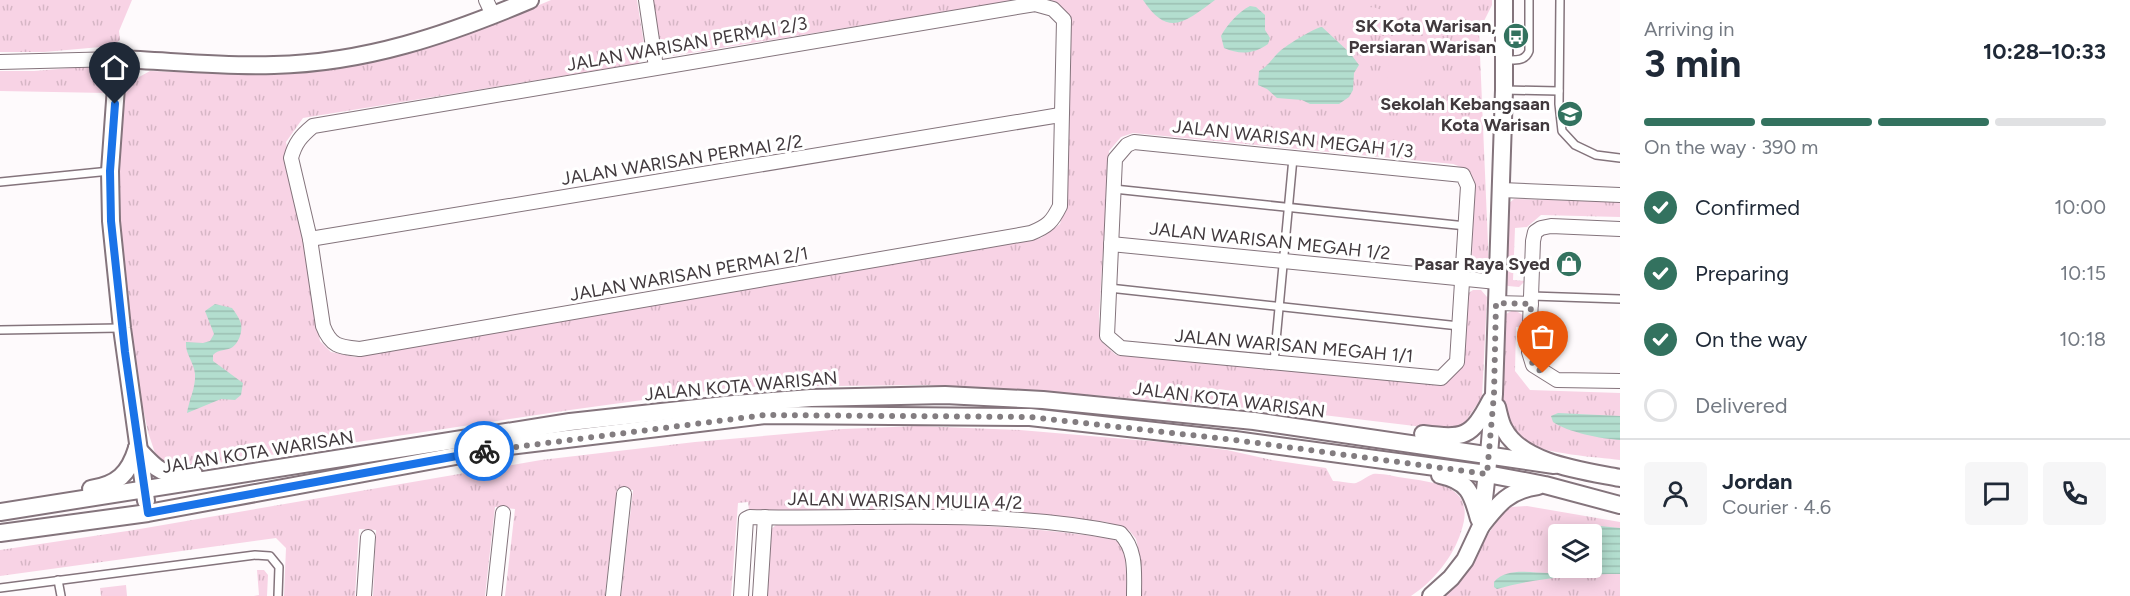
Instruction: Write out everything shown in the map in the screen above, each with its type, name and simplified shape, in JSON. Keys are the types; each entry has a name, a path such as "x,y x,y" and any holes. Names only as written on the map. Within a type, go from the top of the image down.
{"street":[{"path":"0,62 118,59 273,66 309,62 403,47 490,8 530,0"},
{"path":"646,0 656,67"},
{"path":"1431,596 1451,578 1465,560 1481,525 1494,394 1504,90 1504,0"},
{"name":"JALAN WARISAN PERMAI 2/3","path":"310,239 291,158 294,146 301,136 313,126 1035,4 1053,9 1064,20 1060,115"},
{"path":"118,59 110,171 111,221 137,447 148,513"},
{"name":"JALAN WARISAN PERMAI 2/1","path":"310,239 323,326 328,339 341,347 360,349 1031,233 1045,227 1053,219 1060,206 1060,115"},
{"name":"JALAN WARISAN PERMAI 2/2","path":"310,239 1060,115"},
{"name":"JALAN WARISAN MEGAH 1/3","path":"1114,189 1115,159 1120,151 1134,142 1452,172 1463,175 1468,186 1466,226"},
{"path":"1109,288 1114,189"},
{"path":"1501,190 1620,195"},
{"path":"1460,326 1466,226"},
{"path":"1620,229 1551,226 1535,232 1529,352 1533,365 1557,380 1620,381"},
{"name":"JALAN WARISAN MEGAH 1/2","path":"1111,244 1284,259 1497,282"},
{"name":"JALAN WARISAN MEGAH 1/1","path":"1109,288 1107,336 1121,348 1441,378 1457,362 1460,326"},
{"path":"1496,303 1532,300"},
{"path":"1254,421 1325,421 1461,436 1470,432 1494,394"},
{"path":"1494,394 1504,429 1510,438 1522,448 1554,465"},
{"name":"JALAN KOTA WARISAN","path":"0,512 570,423 734,404 811,398 945,395 1032,400 1254,421 1489,454 1620,478"},
{"name":"JALAN KOTA WARISAN","path":"0,533 148,513 509,446 765,415 1030,417 1235,440 1487,474 1545,485 1620,505"},
{"path":"1235,440 1314,458 1452,478 1466,486 1476,506 1481,525"},
{"path":"137,447 162,472 174,475 228,470 254,473"},
{"path":"0,505 106,487 123,475 132,464 137,447"},
{"path":"1481,525 1505,499 1520,489 1545,485"},
{"path":"613,596 624,494"},
{"path":"494,596 503,513"},
{"path":"741,596 746,519 765,517 760,596"},
{"name":"JALAN WARISAN MULIA 4/2","path":"765,517 1001,518 1120,533 1127,540 1132,551 1134,596"},
{"path":"364,596 368,537"}],"lane":[{"path":"1504,60 1523,59 1527,56 1529,51 1529,0"},
{"path":"1560,0 1559,91 1562,131 1575,145 1596,155 1620,158"},
{"path":"1504,90 1559,91"},
{"path":"1274,362 1293,158"},
{"path":"0,182 110,171"},
{"path":"1114,189 1466,226"},
{"path":"1109,288 1460,326"},
{"path":"1532,300 1620,299"},
{"path":"0,330 122,328"},
{"path":"0,588 255,555 270,556 279,567 278,596"},
{"path":"58,580 61,596"}],"green space":[{"path":"0,0 132,0 119,31 120,40 112,46 44,52 0,52"},
{"path":"551,0 637,0 645,50 644,57 637,64 303,118 286,142 320,341 331,352 355,357 1041,238 1060,224 1065,206 1070,15 1051,0 1492,0 1492,5 1479,31 1489,268 1484,271 1476,270 1472,266 1473,179 1466,169 1453,164 1133,133 1121,137 1109,151 1099,317 1101,341 1116,355 1442,384 1461,365 1467,294 1473,290 1481,290 1487,297 1482,397 1462,427 1448,430 1298,412 1040,391 926,385 737,387 177,469 165,465 155,453 148,432 132,356 115,229 121,96 130,82 150,71 274,75 392,57 504,20"},
{"path":"652,0 1017,0 672,56 663,53 658,43"},
{"path":"1373,7 1391,13 1420,10 1427,16 1426,35 1419,41 1410,43 1381,36 1367,24 1365,17 1367,8"},
{"path":"1389,56 1422,58 1419,112 1386,110"},
{"path":"84,67 102,75 106,82 107,93 0,91 0,71"},
{"path":"1514,199 1620,202 1620,217 1541,215 1527,227 1515,228 1513,280 1525,281 1519,287 1508,286 1504,283 1508,204"},
{"path":"1513,310 1523,316 1526,327 1516,327 1515,371 1530,390 1620,393 1620,460 1545,449 1525,442 1515,432 1508,419 1502,386 1504,320 1506,314"},
{"path":"918,426 1020,430 1227,450 1326,468 1333,481 1348,483 1356,483 1373,474 1418,480 1441,485 1459,496 1464,505 1465,517 1457,541 1442,568 1411,596 1139,596 1139,552 1136,539 1129,530 1106,522 997,511 749,510 748,502 738,503 731,596 621,596 633,490 617,489 605,596 505,596 515,509 495,507 485,596 373,596 376,530 359,529 355,596 284,596 286,548 276,538 0,576 0,550 134,530 541,460 695,442 843,429"},
{"path":"1527,506 1620,522 1620,596 1442,596 1458,579 1503,512 1511,507"},
{"path":"782,524 990,526 1113,539 1122,544 1125,552 1127,596 766,596 770,530"},
{"path":"257,570 264,570 268,575 267,596 254,596 259,595"},
{"path":"126,585 127,596 101,596 100,588"}],"shaded area":[{"path":"1143,0 1215,0 1186,20 1170,23 1152,12"},
{"path":"1250,6 1256,7 1265,15 1265,30 1270,38 1268,44 1247,52 1236,52 1224,48 1221,36 1223,32 1237,15"},
{"path":"1322,27 1350,53 1359,65 1354,73 1353,90 1349,97 1339,104 1310,104 1302,100 1277,98 1258,85 1259,71 1280,51 1307,33"},
{"path":"215,304 232,308 241,324 240,336 234,346 217,352 213,355 213,361 243,383 241,395 235,400 221,399 187,413 195,374 186,342 210,341 214,334 205,311"},
{"path":"1558,413 1620,416 1620,440 1585,434 1559,426 1553,422 1551,416"},
{"path":"1602,526 1620,528 1620,574 1602,575"},
{"path":"1527,572 1548,573 1548,578 1552,578 1497,589 1494,587 1494,582 1499,577"}],"way so far":[{"path":"484,451 765,415 1030,417 1235,440 1487,474 1494,394 1496,303 1531,304 1529,352 1533,365 1543,373"}],"place":[{"name":"SK Kota Warisan, Persiaran Warisan","path":"1516,36"},
{"name":"Sekolah Kebangsaan Kota Warisan","path":"1570,114"},
{"name":"Pasar Raya Syed","path":"1569,264"}],"route":[{"path":"115,104 110,171 114,260 137,447 148,513 484,451"}]}
